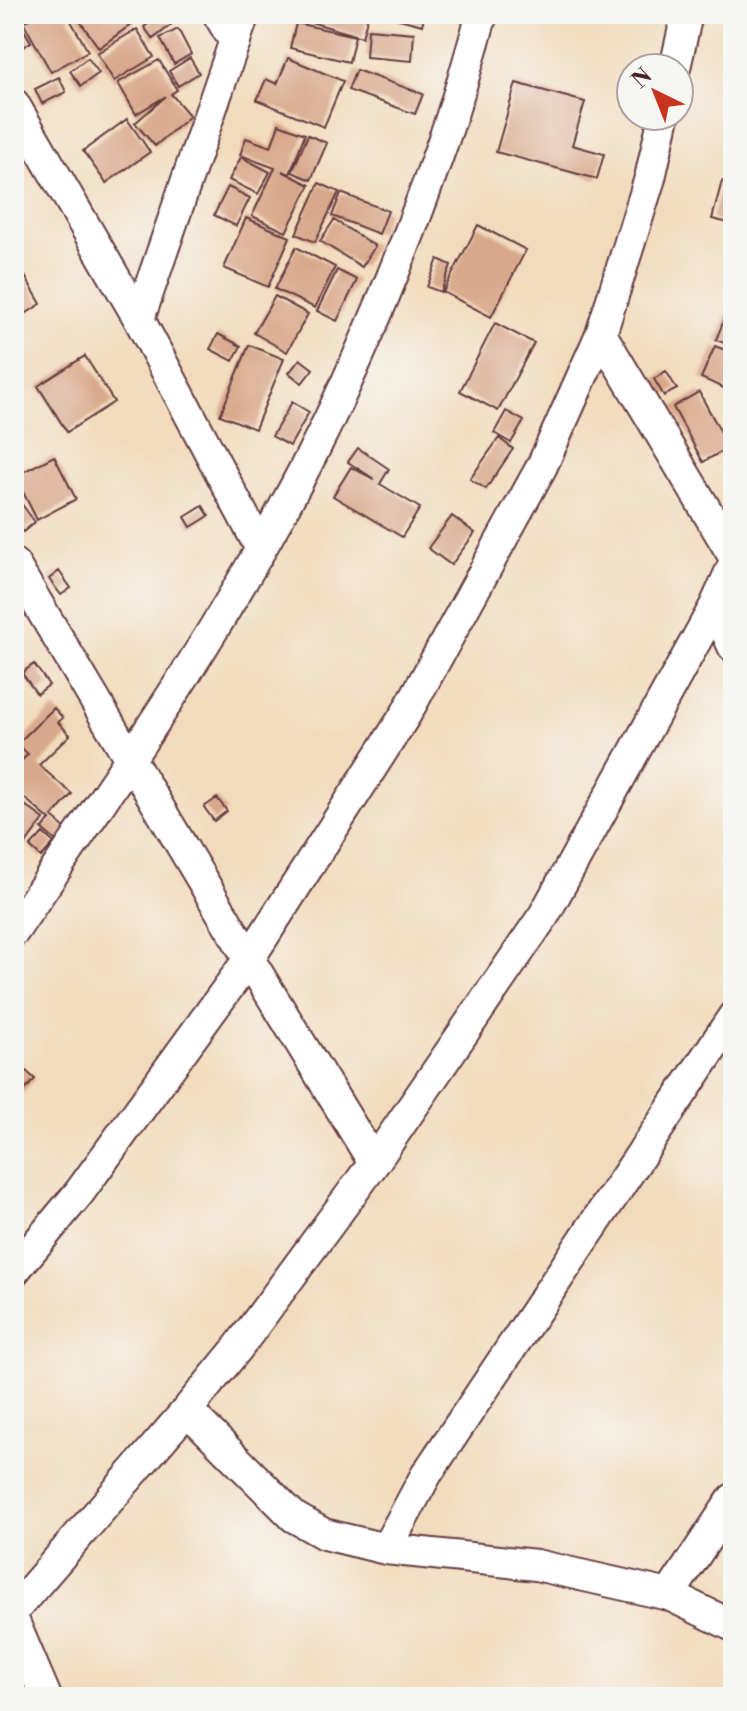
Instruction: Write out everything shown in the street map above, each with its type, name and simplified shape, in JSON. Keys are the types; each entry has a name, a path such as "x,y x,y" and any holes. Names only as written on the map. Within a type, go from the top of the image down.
{"street":[{"path":"139,319 239,28 218,14"},
{"path":"14,931 206,642 261,549 312,453 385,295 442,145 482,14"},
{"path":"679,52 687,14"},
{"path":"14,104 139,319 261,549"},
{"path":"14,1271 79,1193 249,959 406,714 542,466 601,334 650,178 660,132"},
{"path":"601,334 733,555"},
{"path":"14,564 374,1163"},
{"path":"14,1610 237,1349 374,1163 544,915 715,606 733,566"},
{"path":"715,606 733,646"},
{"path":"386,1549 426,1475 733,1017"},
{"path":"187,1410 294,1517 324,1534 386,1549 536,1565 669,1595 733,1626"},
{"path":"669,1595 733,1499"},
{"path":"14,1622 46,1697"}],"building":[{"path":"38,14 67,14 88,51 51,72 23,22"},
{"path":"75,14 145,14 99,48"},
{"path":"162,14 171,25 153,39 144,27"},
{"path":"283,14 360,14 368,16 362,37"},
{"path":"380,14 425,14 422,25"},
{"path":"296,23 355,36 349,62 290,48"},
{"path":"21,25 31,42 22,48 14,34 14,30"},
{"path":"137,29 154,57 114,81 97,53"},
{"path":"178,29 191,54 174,64 160,38"},
{"path":"368,29 414,33 412,61 366,57"},
{"path":"88,58 99,73 81,86 70,71"},
{"path":"190,58 199,73 178,86 169,71"},
{"path":"288,58 343,81 324,127 257,100 266,79 277,84"},
{"path":"159,60 177,90 171,94 190,116 155,146 135,123 166,96 136,114 118,83"},
{"path":"356,70 423,94 415,114 348,90"},
{"path":"59,77 66,92 42,104 35,89"},
{"path":"516,83 585,102 572,145 604,154 597,179 496,152"},
{"path":"127,119 150,152 106,183 83,151"},
{"path":"279,124 305,134 290,174 282,171 310,185 286,232 252,216 275,168 240,155 246,138 271,147"},
{"path":"308,135 327,143 311,180 292,172"},
{"path":"241,157 270,172 258,194 229,180"},
{"path":"722,181 733,184 733,224 712,219"},
{"path":"319,183 339,192 315,242 296,234"},
{"path":"228,187 250,198 236,226 214,215"},
{"path":"341,193 388,211 379,234 332,216"},
{"path":"246,218 290,237 268,287 224,268"},
{"path":"334,220 375,246 362,267 320,241"},
{"path":"478,225 526,250 491,317 443,292"},
{"path":"296,247 335,267 315,308 275,289"},
{"path":"438,259 451,265 441,292 427,287"},
{"path":"18,264 41,304 14,321 14,266"},
{"path":"337,270 357,280 337,321 317,311"},
{"path":"275,296 308,314 287,352 254,333"},
{"path":"730,305 733,306 733,346 716,340"},
{"path":"495,323 534,343 498,411 460,391"},
{"path":"218,334 241,346 233,361 210,349"},
{"path":"249,345 284,359 255,429 220,415"},
{"path":"715,346 733,353 733,392 701,378"},
{"path":"85,356 114,402 67,432 38,386"},
{"path":"300,359 313,369 302,383 289,373"},
{"path":"666,371 677,389 664,396 654,379"},
{"path":"699,392 729,447 703,462 673,407"},
{"path":"292,402 309,412 290,446 272,436"},
{"path":"506,411 524,421 511,443 494,433"},
{"path":"499,438 513,449 486,489 470,479"},
{"path":"358,448 389,469 380,484 420,508 402,537 333,496 351,467 374,479 348,462"},
{"path":"54,456 76,499 37,520 15,476"},
{"path":"21,503 35,522 23,532 14,520 14,508"},
{"path":"203,506 209,516 191,527 185,517"},
{"path":"452,516 475,533 451,565 428,548"},
{"path":"59,571 71,588 61,595 49,579"},
{"path":"34,664 49,685 37,694 22,673"},
{"path":"54,708 63,718 58,722 70,735 39,765 72,794 52,817 66,829 56,841 42,829 50,820 14,789 14,769 28,754 17,744"},
{"path":"14,797 44,819 14,860"},
{"path":"217,798 227,811 214,821 204,807"},
{"path":"43,833 54,843 41,857 30,847"},
{"path":"14,1060 35,1079 14,1102"}]}
